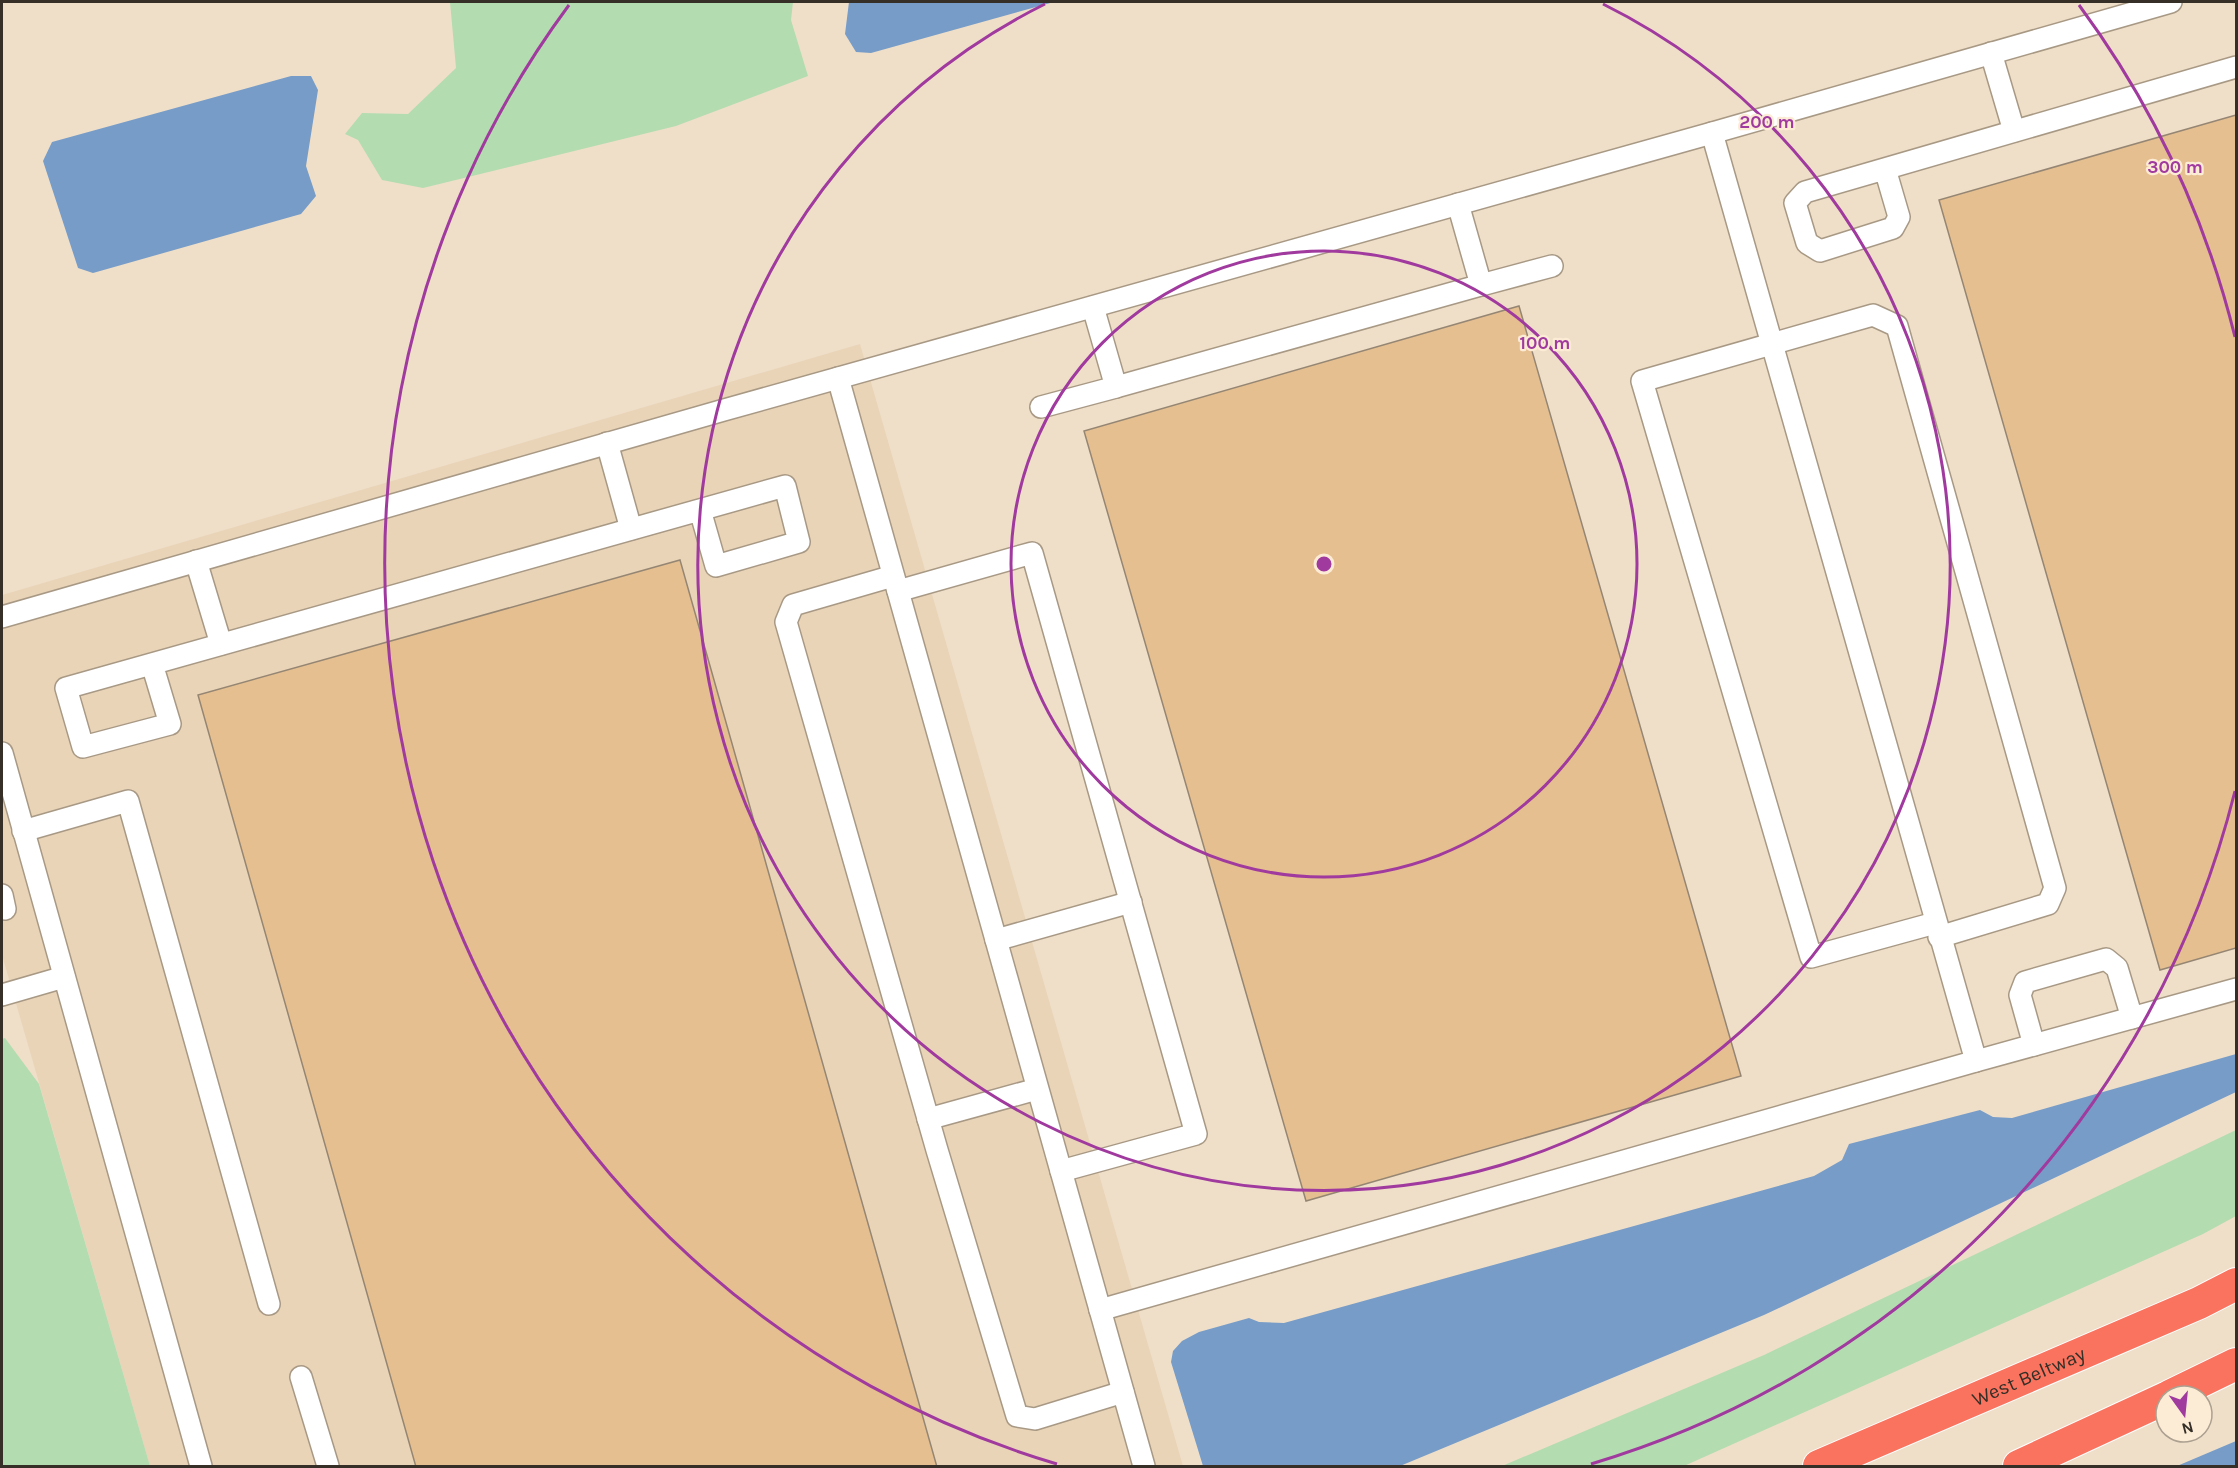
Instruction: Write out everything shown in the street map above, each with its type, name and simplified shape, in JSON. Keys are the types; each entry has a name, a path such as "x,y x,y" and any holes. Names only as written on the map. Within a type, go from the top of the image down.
{"highway":[{"name":"West Beltway","path":"1819,1467 2199,1303 2236,1284"},
{"path":"2195,1384 2236,1364"},
{"path":"2019,1467 2154,1404"}],"lane":[{"path":"2,616 2171,2"},
{"path":"1991,53 2014,131"},
{"path":"1885,169 1899,217 1893,228 1820,251 1807,243 1795,203 1805,192 2236,67"},
{"path":"1712,133 1976,1061"},
{"path":"1458,204 1481,285"},
{"path":"1041,407 1552,266"},
{"path":"1093,307 1116,387"},
{"path":"1873,315 1897,326 2055,888 2048,904 1811,957 1642,381 1771,343 1873,315"},
{"path":"838,378 1144,1467"},
{"path":"607,443 631,529"},
{"path":"152,664 170,724 83,747 66,688 785,486 799,542 716,566 700,510"},
{"path":"1061,1171 1196,1134 1032,553 793,605 786,622 928,1119 1017,1416 1035,1419 1123,1392"},
{"path":"196,561 221,644"},
{"path":"2,753 201,1467"},
{"path":"23,831 128,801 268,1304"},
{"path":"996,940 1131,902"},
{"path":"2034,1045 2020,995 2025,982 2106,959 2117,968 2132,1018"},
{"path":"2,995 64,977"},
{"path":"1100,1310 2236,989"},
{"path":"928,1119 1037,1089"},
{"path":"301,1377 328,1467"}],"shaded area":[{"path":"860,344 1183,1466 150,1466 2,955 2,595"}],"green space":[{"path":"450,2 793,2 791,20 808,76 676,126 423,188 382,180 358,140 345,134 362,113 408,114 456,68"},
{"path":"5,1038 39,1084 150,1466 2,1466 2,1039"},
{"path":"2236,1130 2236,1216 2203,1234 1684,1466 1502,1466 1764,1355"}],"water":[{"path":"849,2 1054,2 871,53 856,52 845,34"},
{"path":"291,76 311,76 318,90 306,166 316,196 301,214 93,273 78,268 43,161 52,142"},
{"path":"2236,1054 2236,1092 1764,1315 1400,1466 1203,1466 1171,1362 1173,1351 1182,1341 1199,1332 1249,1318 1259,1322 1284,1323 1814,1176 1842,1160 1849,1144 1980,1110 1993,1117 2012,1118"},
{"path":"2236,1441 2236,1466 2177,1466"}],"building":[{"path":"2236,115 2236,948 2160,970 1939,200"},
{"path":"1519,306 1741,1076 1306,1201 1084,431"},
{"path":"680,560 937,1467 416,1467 198,695"}]}
